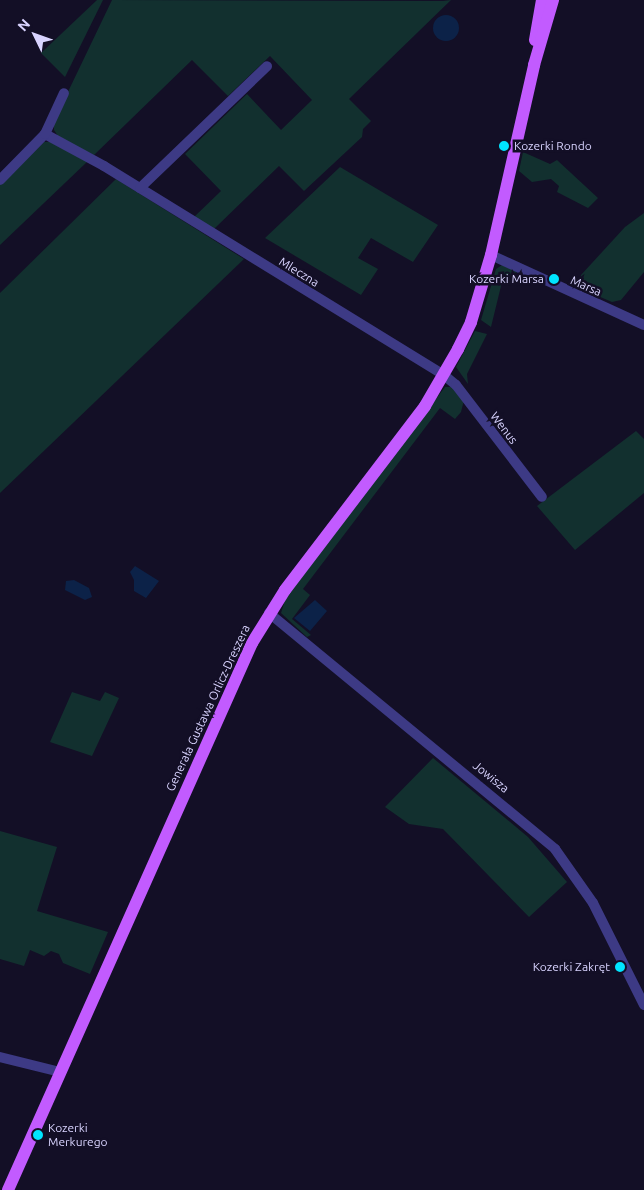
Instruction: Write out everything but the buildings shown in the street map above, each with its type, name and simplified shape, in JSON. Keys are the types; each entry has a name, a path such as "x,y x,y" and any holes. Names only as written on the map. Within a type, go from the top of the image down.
{"main road":[{"path":"535,0 543,20 563,0"},
{"name":"Generała Gustawa Orlicz-Dreszera","path":"6,1190 230,689 269,614 407,431 445,376 471,322 491,255 534,65 543,20 542,0"},
{"name":"Generała Gustawa Orlicz-Dreszera","path":"543,20 553,0"}],"street":[{"path":"140,188 267,66"},
{"path":"0,180 45,134 64,92"},
{"name":"Mleczna","path":"45,134 140,188 445,376"},
{"name":"Marsa","path":"491,255 644,325"},
{"name":"Wenus","path":"445,376 456,385 542,497"},
{"name":"Jowisza","path":"269,614 555,849 593,903 644,1004"},
{"path":"0,1057 60,1072"},
{"path":"0,1188 6,1190"}],"green space":[{"path":"97,0 103,0 65,77 41,53"},
{"path":"112,0 451,0 349,99 371,121 363,129 362,137 304,191 279,166 214,229 194,217 221,191 185,154 247,94 281,130 312,100 270,56 228,96 192,60 94,155 60,139 54,130 54,121"},
{"path":"44,142 50,142 88,161 0,245 0,185"},
{"path":"523,152 550,164 557,160 598,198 588,208 557,192 559,186 551,179 532,182 519,171"},
{"path":"340,167 438,225 413,262 371,238 358,258 378,269 361,295 265,238"},
{"path":"116,179 244,259 0,493 0,293"},
{"path":"644,213 644,272 621,300 612,302 577,287 581,275 625,227"},
{"path":"502,265 517,272 502,282 491,327 481,320 496,269"},
{"path":"475,331 487,334 467,374 468,384 456,367"},
{"path":"445,387 452,387 464,400 461,412 455,419 440,408 303,589 310,595 292,619 311,635 307,637 281,613 286,597"},
{"path":"636,431 644,439 644,493 575,550 537,506"},
{"path":"72,692 100,701 105,692 119,698 92,756 50,742"},
{"path":"433,758 528,837 567,882 529,917 443,829 409,824 385,807"},
{"path":"0,831 57,847 37,911 108,932 90,974 63,963 59,954 51,951 44,956 30,950 24,966 0,959"}],"water":[{"path":"446,15 455,19 459,28 455,37 446,41 437,37 433,28 437,19"},
{"path":"135,566 159,581 146,598 134,591 134,580 130,572"},
{"path":"74,580 89,588 92,597 85,600 65,590 66,581"},
{"path":"315,600 327,611 310,631 294,618"}],"place":[{"name":"Kozerki Rondo","path":"504,146"},
{"name":"Kozerki Marsa","path":"554,279"},
{"name":"Kozerki Zakręt","path":"620,967"},
{"name":"Kozerki Merkurego","path":"38,1135"}]}
